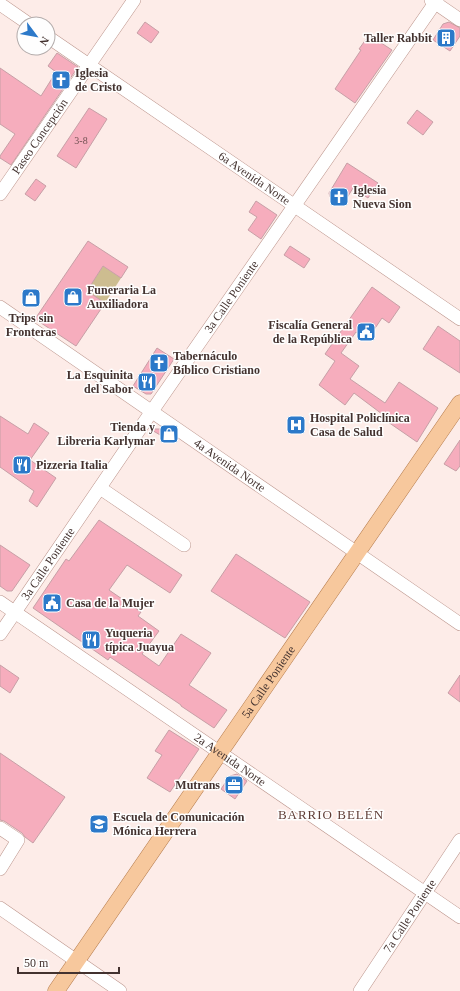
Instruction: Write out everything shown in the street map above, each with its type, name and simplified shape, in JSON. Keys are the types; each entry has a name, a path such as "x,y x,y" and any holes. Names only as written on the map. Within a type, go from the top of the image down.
{"main road":[{"name":"5a Calle Poniente","path":"56,991 460,403"}],"street":[{"name":"Paseo Concepción","path":"0,194 134,0"},
{"path":"434,1 460,20"},
{"name":"3a Calle Poniente","path":"0,634 152,411 295,206 434,1"},
{"path":"0,4 17,16"},
{"name":"6a Avenida Norte","path":"56,43 460,319"},
{"name":"4a Avenida Norte","path":"0,307 460,624"},
{"path":"100,488 184,545"},
{"name":"2a Avenida Norte","path":"0,602 460,917"},
{"path":"0,828 18,840 0,869"},
{"name":"7a Calle Poniente","path":"360,991 460,840"},
{"path":"0,908 120,991"}],"shaded area":[{"path":"103,266 121,278 105,303 87,291"}],"building":[{"path":"145,22 159,32 151,43 137,33"},
{"name":"Taller Rabbit","path":"449,22 460,28 460,36 450,51 433,40 443,24"},
{"path":"369,35 392,50 355,103 335,89 361,50 359,49"},
{"path":"57,53 78,67 11,165 0,158 15,134 0,124 0,68 41,96 56,72 48,66"},
{"path":"89,108 107,119 76,168 57,156"},
{"path":"417,110 433,122 423,135 407,123"},
{"path":"347,163 378,183 368,198 353,188 342,206 330,197 329,193"},
{"path":"36,179 46,186 35,201 25,194"},
{"path":"256,201 277,215 261,239 248,230 257,217 249,212"},
{"name":"Funeraria La Auxiliadora","path":"88,241 128,267 121,278 103,266 87,291 105,303 76,346 35,319"},
{"path":"290,246 310,259 304,268 284,255"},
{"path":"372,287 400,307 389,323 382,318 367,340 356,332 341,353 359,366 350,379 385,403 399,382 438,408 417,442 388,422 390,420 354,393 345,405 319,385 335,361 325,354"},
{"path":"438,326 460,341 460,373 423,349"},
{"path":"157,348 174,359 151,394 146,394 133,386"},
{"name":"Pizzeria Italia","path":"0,416 28,434 34,423 49,433 30,460 56,478 37,507 29,501 34,491 0,467"},
{"path":"150,429 163,429 175,437 172,442"},
{"path":"460,440 460,466 456,471 444,464"},
{"path":"99,520 182,575 170,593 127,565 109,590 141,612 138,616 159,631 142,654 159,666 181,634 211,653 189,685 227,710 214,728 110,657 108,660 33,608 66,559 69,561"},
{"path":"0,545 30,565 12,591 7,591 0,586"},
{"path":"236,554 310,602 285,638 211,591"},
{"path":"0,665 19,678 10,693 0,686"},
{"path":"460,675 460,702 448,693"},
{"path":"169,730 199,749 170,792 147,778 162,755 155,751"},
{"path":"0,753 65,797 33,843 22,833 0,820"},
{"name":"Mutrans","path":"237,774 247,781 235,799 221,789 230,776"}],"place":[{"name":"Taller Rabbit","path":"446,38"},
{"name":"Iglesia de Cristo","path":"61,80"},
{"name":"Iglesia Nueva Sion","path":"339,197"},
{"name":"Funeraria La Auxiliadora","path":"73,297"},
{"name":"Trips sin Fronteras","path":"31,298"},
{"name":"Fiscalía General de la República","path":"366,332"},
{"name":"Tabernáculo Bíblico Cristiano","path":"159,363"},
{"name":"La Esquinita del Sabor","path":"147,382"},
{"name":"Hospital Policlínica Casa de Salud","path":"296,425"},
{"name":"Tienda y Libreria Karlymar","path":"169,434"},
{"name":"Pizzeria Italia","path":"22,465"},
{"name":"Casa de la Mujer","path":"52,603"},
{"name":"Yuqueria típica Juayua","path":"91,640"},
{"name":"Mutrans","path":"234,785"},
{"name":"Escuela de Comunicación Mónica Herrera","path":"99,824"}],"district":[{"name":"BARRIO BELÉN","path":"331,814"}]}
